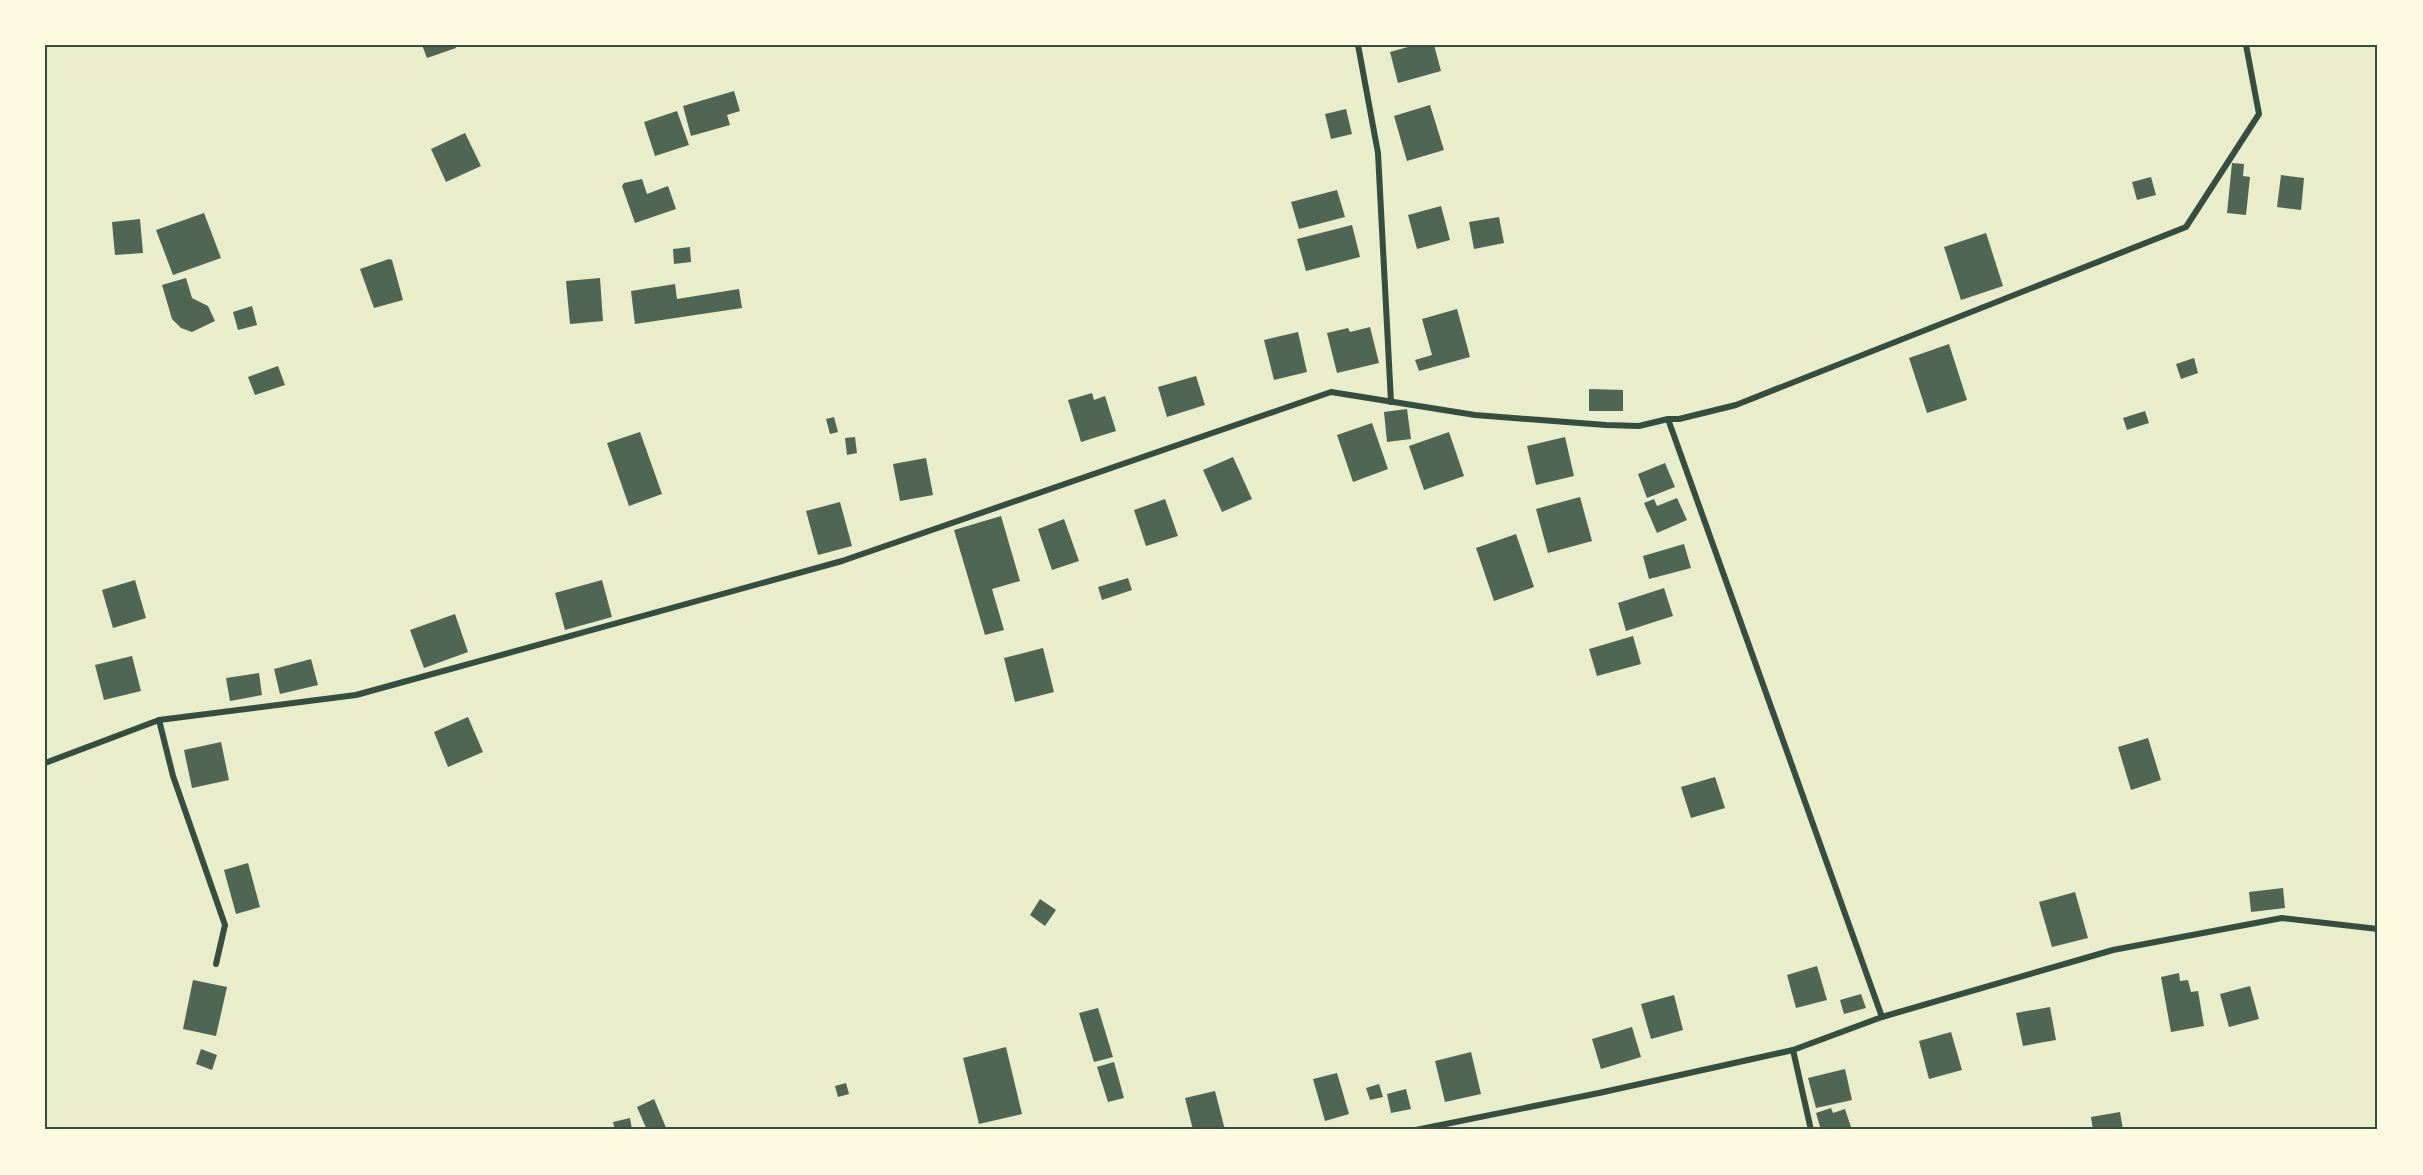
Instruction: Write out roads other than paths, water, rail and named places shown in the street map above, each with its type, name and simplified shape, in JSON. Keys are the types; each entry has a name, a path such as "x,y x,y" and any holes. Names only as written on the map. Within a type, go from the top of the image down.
{"street":[{"path":"1358,45 1378,153 1391,402"},
{"path":"45,764 159,720 356,695 842,561 1331,392 1475,415 1560,424 1639,426 1736,405 1790,386 2186,227 2259,114 2246,45"},
{"path":"1668,419 1882,1017"},
{"path":"159,720 173,776 225,925 216,964"},
{"path":"1416,1130 1793,1050 1882,1017 2113,950 2282,918 2378,929"},
{"path":"1793,1050 1811,1130"}]}
